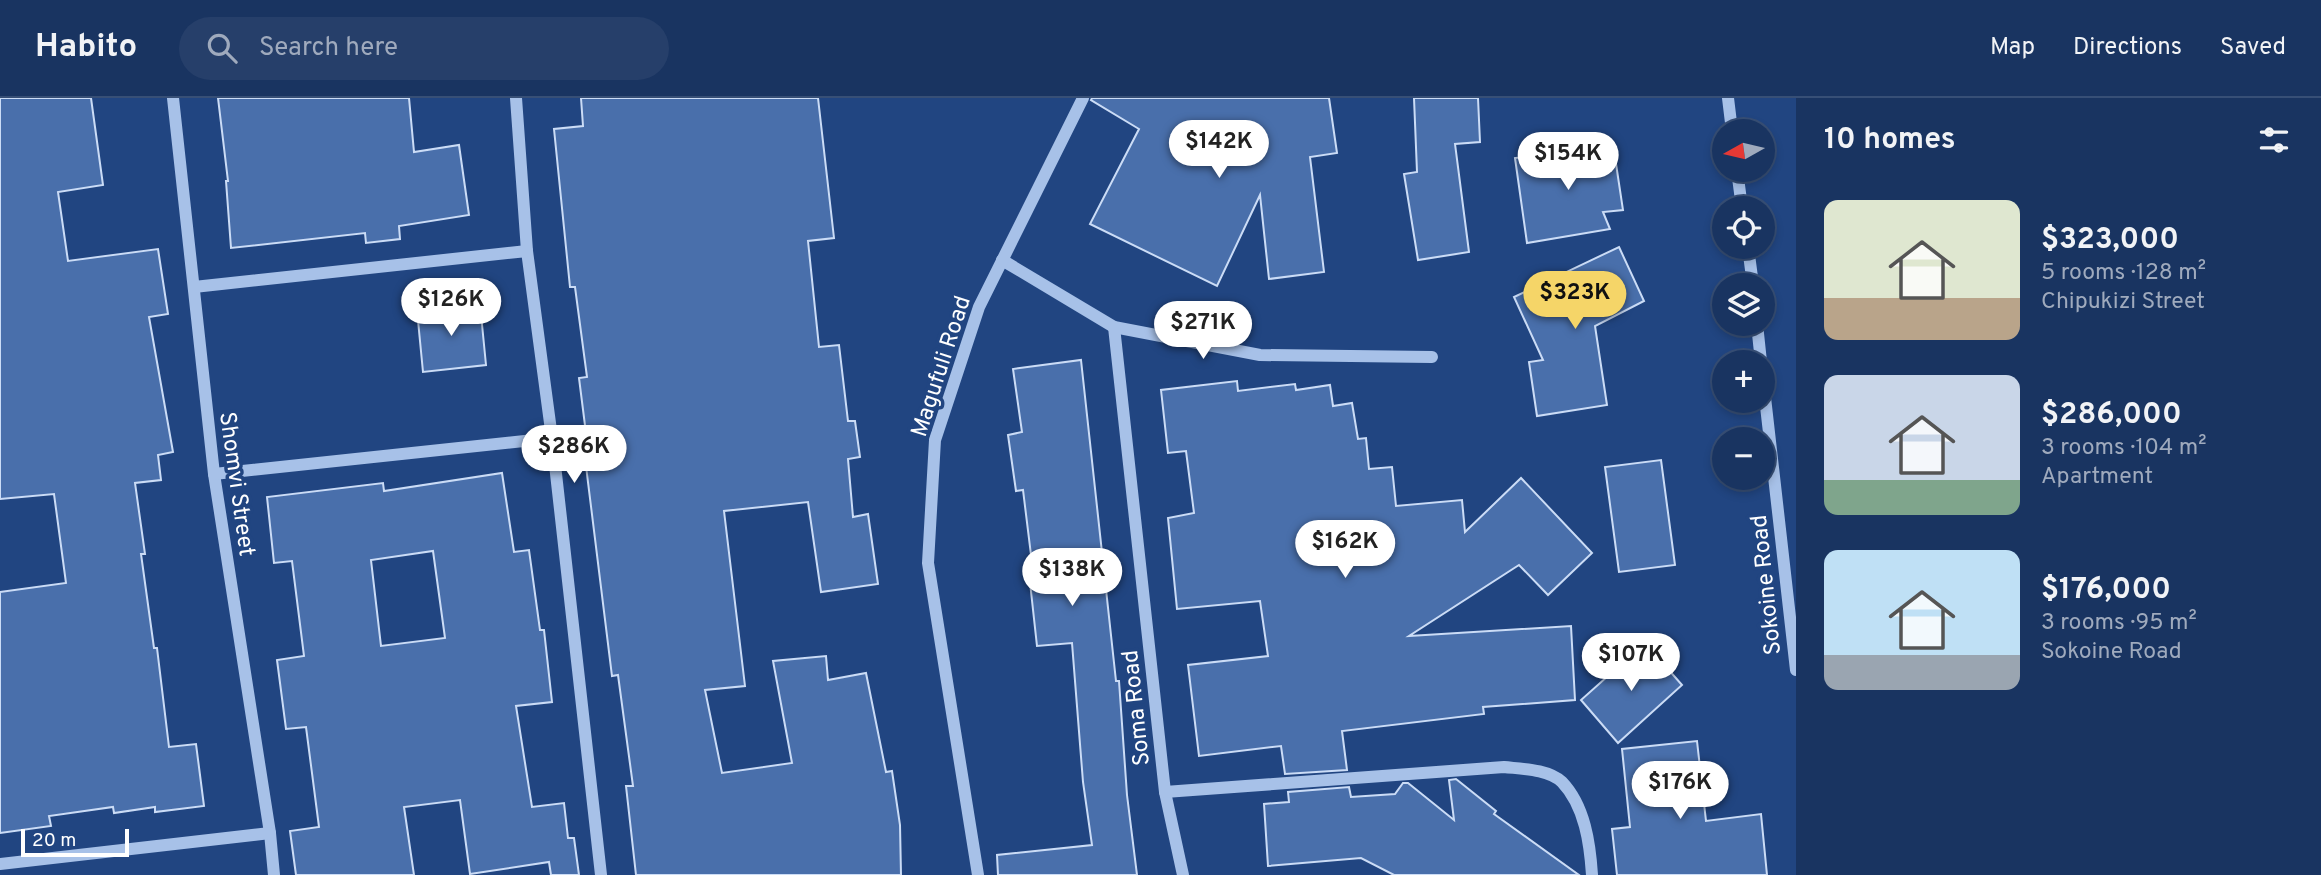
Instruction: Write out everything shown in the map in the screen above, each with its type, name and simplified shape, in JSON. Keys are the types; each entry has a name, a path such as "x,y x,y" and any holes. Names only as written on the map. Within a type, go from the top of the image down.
{"street":[{"name":"Shomvi Street","path":"173,98 214,474 270,833 274,875"},
{"path":"516,98 527,251 552,438 601,875"},
{"name":"Magufuli Road","path":"978,875 928,563 935,440 979,307 1083,98"},
{"path":"1728,98 1731,119"},
{"path":"194,287 527,251"},
{"path":"1002,260 1114,327 1260,355 1432,356"},
{"name":"Soma Road","path":"1114,327 1165,792 1183,875"},
{"name":"Sokoine Road","path":"1767,413 1796,670"},
{"path":"214,474 552,438"},
{"path":"1165,792 1504,767 1536,770 1561,781 1581,813 1592,875"},
{"path":"0,864 270,833"}],"building":[{"path":"0,98 91,98 103,185 58,192 68,261 158,249 168,314 149,317 173,452 158,455 161,480 135,483 145,554 141,554 154,648 157,648 169,747 196,744 204,806 155,812 155,807 114,813 113,807 49,816 51,826 0,833 0,592 66,583 54,494 0,499"},
{"path":"218,98 409,98 414,152 459,145 469,215 399,226 400,239 366,243 365,233 231,248 228,181"},
{"path":"581,98 818,98 834,238 808,241 819,347 839,345 848,421 855,421 860,457 848,459 853,517 868,514 878,584 821,592 808,502 724,511 745,686 705,690 722,773 792,763 773,661 826,656 828,680 866,673 886,772 892,771 900,825 901,875 636,875 626,786 633,786 618,675 612,676 585,458 589,457 579,378 587,377 575,287 570,287 554,129 583,126"},
{"path":"1329,98 1337,153 1310,157 1324,272 1269,279 1260,195 1217,286 1090,224 1139,129 1091,100"},
{"path":"1414,98 1478,98 1480,142 1455,144 1469,252 1418,260 1404,174 1417,172"},
{"path":"1613,144 1623,210 1603,212 1610,229 1527,243 1515,158"},
{"path":"1619,247 1644,301 1595,326 1607,405 1537,416 1529,362 1543,360 1514,297"},
{"path":"480,304 486,365 423,372 417,310"},
{"path":"1081,360 1116,681 1119,681 1127,795 1137,875 998,875 997,855 1092,845 1083,782 1072,643 1037,646 1028,564 1032,563 1023,490 1016,491 1008,435 1022,432 1013,369"},
{"path":"1237,381 1238,391 1295,384 1296,390 1330,385 1333,406 1352,403 1358,439 1366,438 1369,469 1392,467 1396,506 1462,500 1465,532 1521,478 1592,553 1548,595 1519,565 1409,636 1571,626 1575,700 1483,707 1484,714 1342,731 1347,770 1285,774 1281,746 1199,756 1188,665 1268,656 1260,601 1177,609 1168,518 1194,513 1186,451 1168,453 1161,390"},
{"path":"1661,460 1675,565 1619,572 1605,467"},
{"path":"502,473 514,552 529,550 540,630 544,630 552,702 516,706 532,807 564,803 568,838 574,838 579,875 551,875 549,862 470,874 460,800 404,807 414,875 296,875 290,831 319,827 306,727 286,729 277,660 304,656 292,561 274,563 267,497 383,483 384,491","holes":["433,551 445,638 381,646 371,560"]},
{"path":"1645,643 1682,685 1618,743 1581,700"},
{"path":"1697,741 1706,821 1761,814 1767,875 1617,875 1612,829 1630,827 1622,749"},
{"path":"1456,779 1496,811 1494,814 1579,875 1394,875 1361,858 1268,866 1264,804 1289,802 1288,792 1349,787 1351,797 1395,794 1403,783 1408,783 1454,820 1449,780"}]}
